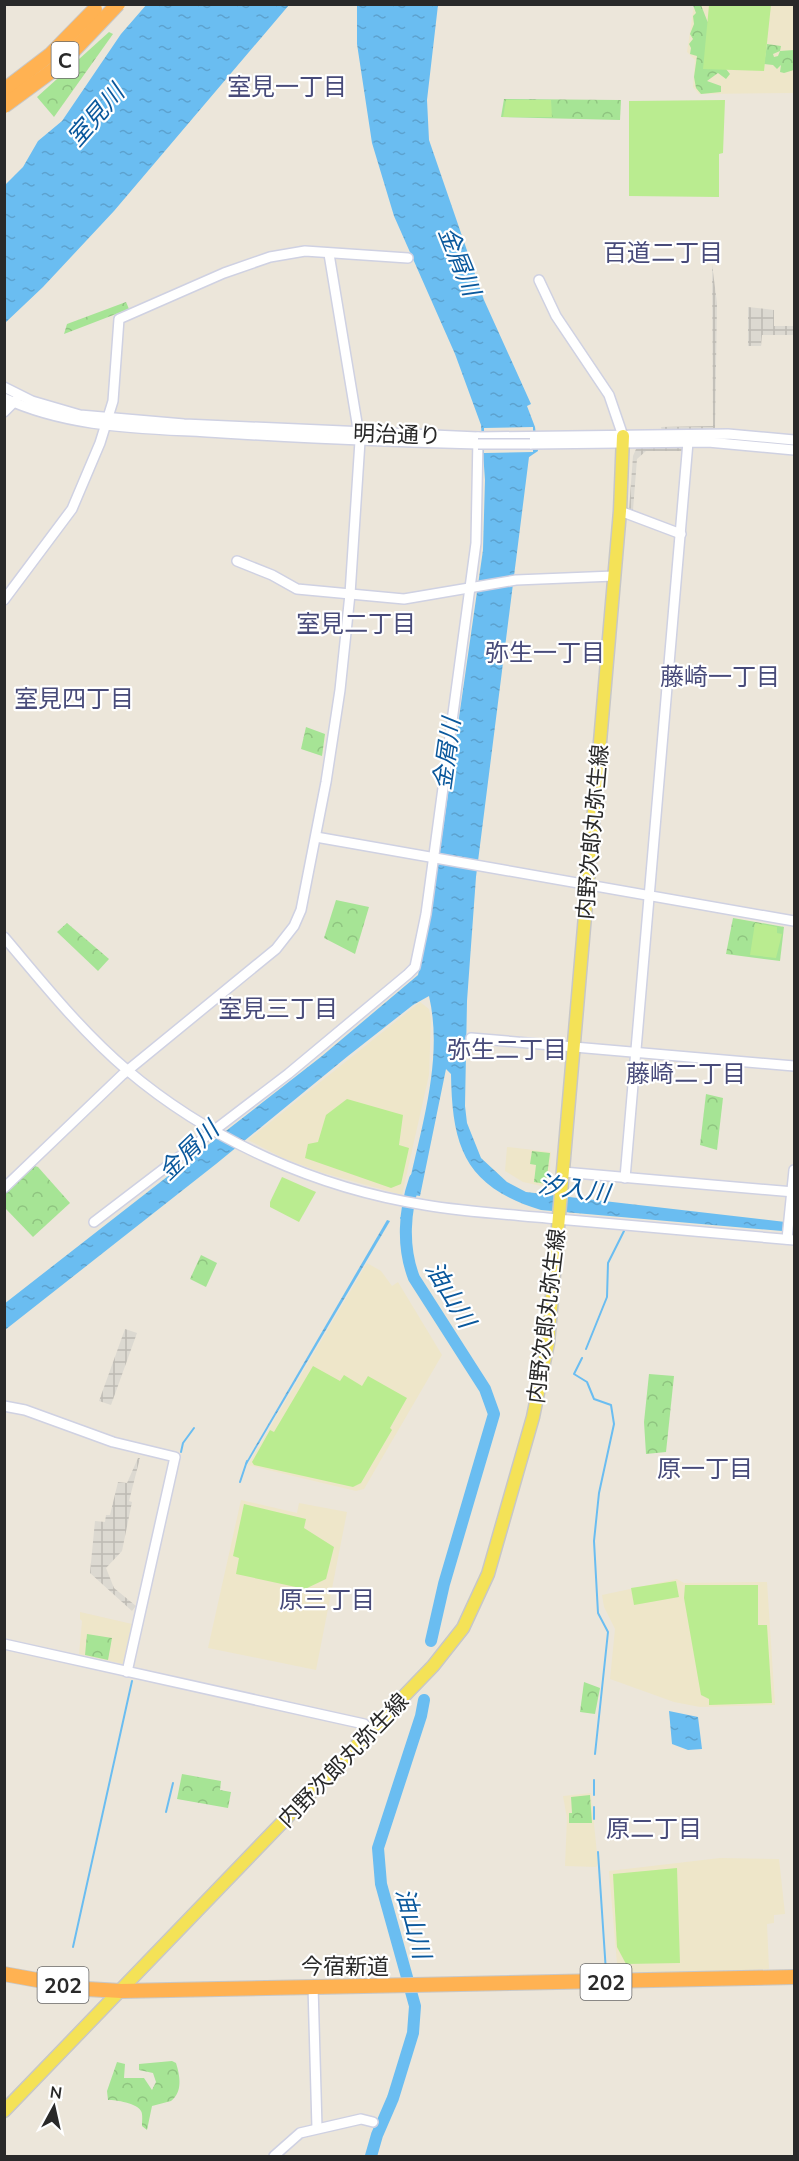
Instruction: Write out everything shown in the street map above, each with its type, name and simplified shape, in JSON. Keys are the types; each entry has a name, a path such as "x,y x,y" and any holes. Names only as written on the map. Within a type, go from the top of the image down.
{"highway":[{"name":"C","path":"4,88 51,54 99,4"},
{"name":"C","path":"4,108 60,65 118,4"},
{"name":"今宿新道","path":"4,1974 118,1994"},
{"name":"今宿新道","path":"4,1981 87,1996 795,1977"},
{"name":"今宿新道","path":"420,1988 795,1983"}],"main road":[{"name":"内野次郎丸弥生線","path":"4,2111 433,1666 463,1628 481,1595 533,1417 548,1343 620,511 623,440"}],"street":[{"path":"4,600 72,509 107,422 113,401 119,319 224,273 270,257 305,251 408,258"},
{"path":"4,1188 128,1070 286,937 301,910 316,837 340,690 350,594 359,437 329,254"},
{"path":"538,280 556,316 609,395 623,440"},
{"name":"明治通り","path":"4,387 17,399"},
{"name":"明治通り","path":"4,398 17,399 107,422 359,437 623,440 795,450"},
{"path":"4,412 17,399"},
{"name":"明治通り","path":"623,440 728,434 795,440"},
{"path":"94,1222 288,1074 415,967 426,914 470,587 478,501 478,440"},
{"path":"625,1178 688,442"},
{"path":"620,511 681,534"},
{"path":"237,561 272,575 297,590 404,599 516,580 614,576"},
{"path":"316,837 795,921"},
{"path":"4,937 62,1005 128,1070 167,1101 241,1145 318,1178 400,1201 421,1204 559,1219 790,1236 795,1170"},
{"path":"471,1038 795,1066"},
{"path":"563,1172 794,1192"},
{"path":"4,1406 25,1410 112,1442 175,1457 127,1672"},
{"path":"4,1644 364,1724 371,1731"},
{"path":"313,1990 317,2128"},
{"path":"274,2157 300,2133 367,2119 373,2122"}],"shaded area":[{"path":"694,5 794,5 794,93 699,94 693,87 695,60 687,52"},
{"path":"712,264 717,303 715,428 662,431 661,427 713,426"},
{"path":"748,307 774,310 774,326 794,326 794,335 762,335 761,346 748,346"},
{"path":"685,446 685,451 646,451 637,459 633,510 677,527 676,529 629,510 633,456 636,449"},
{"path":"420,1002 429,1009 431,1019 429,1075 402,1195 320,1172 283,1158 248,1140"},
{"path":"507,1147 551,1152 549,1185 546,1187 523,1182 505,1171"},
{"path":"367,1263 381,1271 392,1286 398,1282 442,1355 364,1489 356,1491 248,1465"},
{"path":"125,1329 137,1333 111,1405 99,1401"},
{"path":"140,1458 129,1501 132,1502 122,1551 106,1568 114,1588 136,1606 132,1611 90,1573 95,1521 105,1522 106,1515 110,1515 118,1482 127,1483"},
{"path":"241,1500 297,1513 299,1503 347,1512 316,1670 208,1648"},
{"path":"677,1579 684,1583 767,1582 775,1705 700,1707 674,1702 610,1679 615,1629 604,1607 602,1595"},
{"path":"80,1612 132,1624 123,1664 79,1654 82,1621"},
{"path":"591,1793 598,1864 596,1867 565,1866 567,1818 563,1796"},
{"path":"720,1858 779,1859 785,1914 774,1915 774,1923 767,1924 769,1969 618,1975 609,1871"}],"green space":[{"path":"693,5 701,5 730,74 726,79 718,73 707,81 721,86 721,92 701,94 696,88 694,77 697,56 690,54 689,44 693,39 690,34 694,24 693,16 696,13"},
{"path":"709,5 771,5 764,71 703,69"},
{"path":"109,32 113,34 54,117 37,97"},
{"path":"767,44 781,46 780,51 794,50 794,70 784,73 780,72 781,65 777,69 773,65 764,64"},
{"path":"504,99 621,100 620,120 501,117"},
{"path":"506,100 551,100 552,117 503,117"},
{"path":"725,100 723,153 719,154 719,197 629,196 629,101"},
{"path":"126,302 129,309 64,334 67,324"},
{"path":"306,727 325,734 322,756 301,749"},
{"path":"336,900 369,907 355,954 324,938"},
{"path":"733,918 784,927 780,961 726,954"},
{"path":"67,923 109,959 98,971 57,932"},
{"path":"755,923 777,927 777,933 782,934 776,958 750,955"},
{"path":"706,1094 723,1098 717,1150 700,1145"},
{"path":"347,1099 403,1115 399,1145 409,1148 401,1184 391,1188 305,1158 308,1144 318,1142 326,1115"},
{"path":"532,1151 550,1153 546,1184 534,1182 536,1165 530,1164"},
{"path":"34,1166 38,1167 70,1203 33,1237 5,1208 4,1195"},
{"path":"282,1177 316,1192 299,1222 270,1207 270,1202"},
{"path":"201,1255 217,1263 206,1287 190,1279"},
{"path":"313,1366 340,1381 344,1375 362,1386 368,1376 407,1398 390,1428 392,1430 361,1483 353,1487 254,1465 252,1462 270,1430 274,1432"},
{"path":"649,1374 674,1376 666,1452 646,1454 644,1422"},
{"path":"244,1504 306,1519 304,1528 334,1547 326,1579 305,1589 236,1574 239,1558 233,1556"},
{"path":"676,1581 679,1597 634,1605 631,1588"},
{"path":"685,1585 758,1585 758,1625 767,1625 772,1703 709,1705 709,1699 701,1695 684,1598"},
{"path":"87,1634 112,1638 108,1660 85,1655"},
{"path":"584,1682 600,1688 595,1714 580,1712"},
{"path":"182,1774 221,1781 220,1790 231,1792 228,1808 177,1799"},
{"path":"590,1795 592,1823 569,1823 569,1813 572,1813 571,1797"},
{"path":"677,1868 680,1963 626,1964 617,1947 613,1874"},
{"path":"172,2061 176,2063 179,2073 179,2088 171,2101 152,2106 147,2130 142,2126 142,2114 139,2108 126,2102 108,2100 107,2091 117,2062 125,2064 124,2078 144,2078 152,2090 156,2082 153,2073 139,2070 139,2064"}],"water":[{"name":"室見川","path":"147,4 289,5 114,211 43,287 5,323 5,185 23,167 38,141 62,121 121,34"},
{"name":"金屑川","path":"357,5 438,5 427,100 429,140 484,300 531,404 527,406 535,427 538,451 529,457 476,877 467,1001 465,1106 467,1123 481,1158 507,1182 526,1192 794,1223 794,1232 541,1210 515,1201 479,1176 468,1161 455,1123 451,1074 446,1069 420,1196 407,1194 424,1121 432,1070 433,1020 429,996 413,1005 348,1056 216,1164 5,1330 4,1304 322,1056 418,975 431,913 483,550 485,480 481,425 455,354 394,216 372,143 357,44"},
{"path":"387,1220 390,1221 245,1464"},
{"path":"669,1711 698,1717 702,1749 688,1750 672,1744"}],"pier":[{"path":"533,427 533,452 484,453 484,428"}],"waterway":[{"name":"油山川","path":"415,1179 411,1191 406,1229 408,1254 414,1278 485,1389 494,1414 444,1584 431,1641"},
{"name":"油山川","path":"401,1218 407,1219"},
{"path":"586,1349 607,1297 608,1263 624,1231"},
{"path":"582,1358 574,1374 587,1382 594,1399 611,1405 614,1424 599,1493 594,1541 598,1613 608,1632 595,1754"},
{"path":"181,1452 183,1443 194,1428"},
{"path":"240,1482 247,1461"},
{"path":"73,1947 132,1681"},
{"name":"油山川","path":"371,2156 377,2135 393,2098 413,2033 415,2006 381,1884 378,1848 421,1716 424,1700"},
{"path":"594,1780 594,1795"},
{"path":"166,1812 173,1783"},
{"path":"594,1807 594,1819"},
{"path":"598,1852 606,1972"}],"district":[{"name":"室見一丁目","path":"287,86"},
{"name":"百道二丁目","path":"663,252"},
{"name":"室見二丁目","path":"356,623"},
{"name":"弥生一丁目","path":"545,652"},
{"name":"藤崎一丁目","path":"720,676"},
{"name":"室見四丁目","path":"74,698"},
{"name":"室見三丁目","path":"278,1008"},
{"name":"弥生二丁目","path":"507,1049"},
{"name":"藤崎二丁目","path":"686,1073"},
{"name":"原一丁目","path":"705,1468"},
{"name":"原三丁目","path":"327,1599"},
{"name":"原二丁目","path":"654,1828"}],"water label":[{"name":"汐入川","path":"574,1188"}]}
